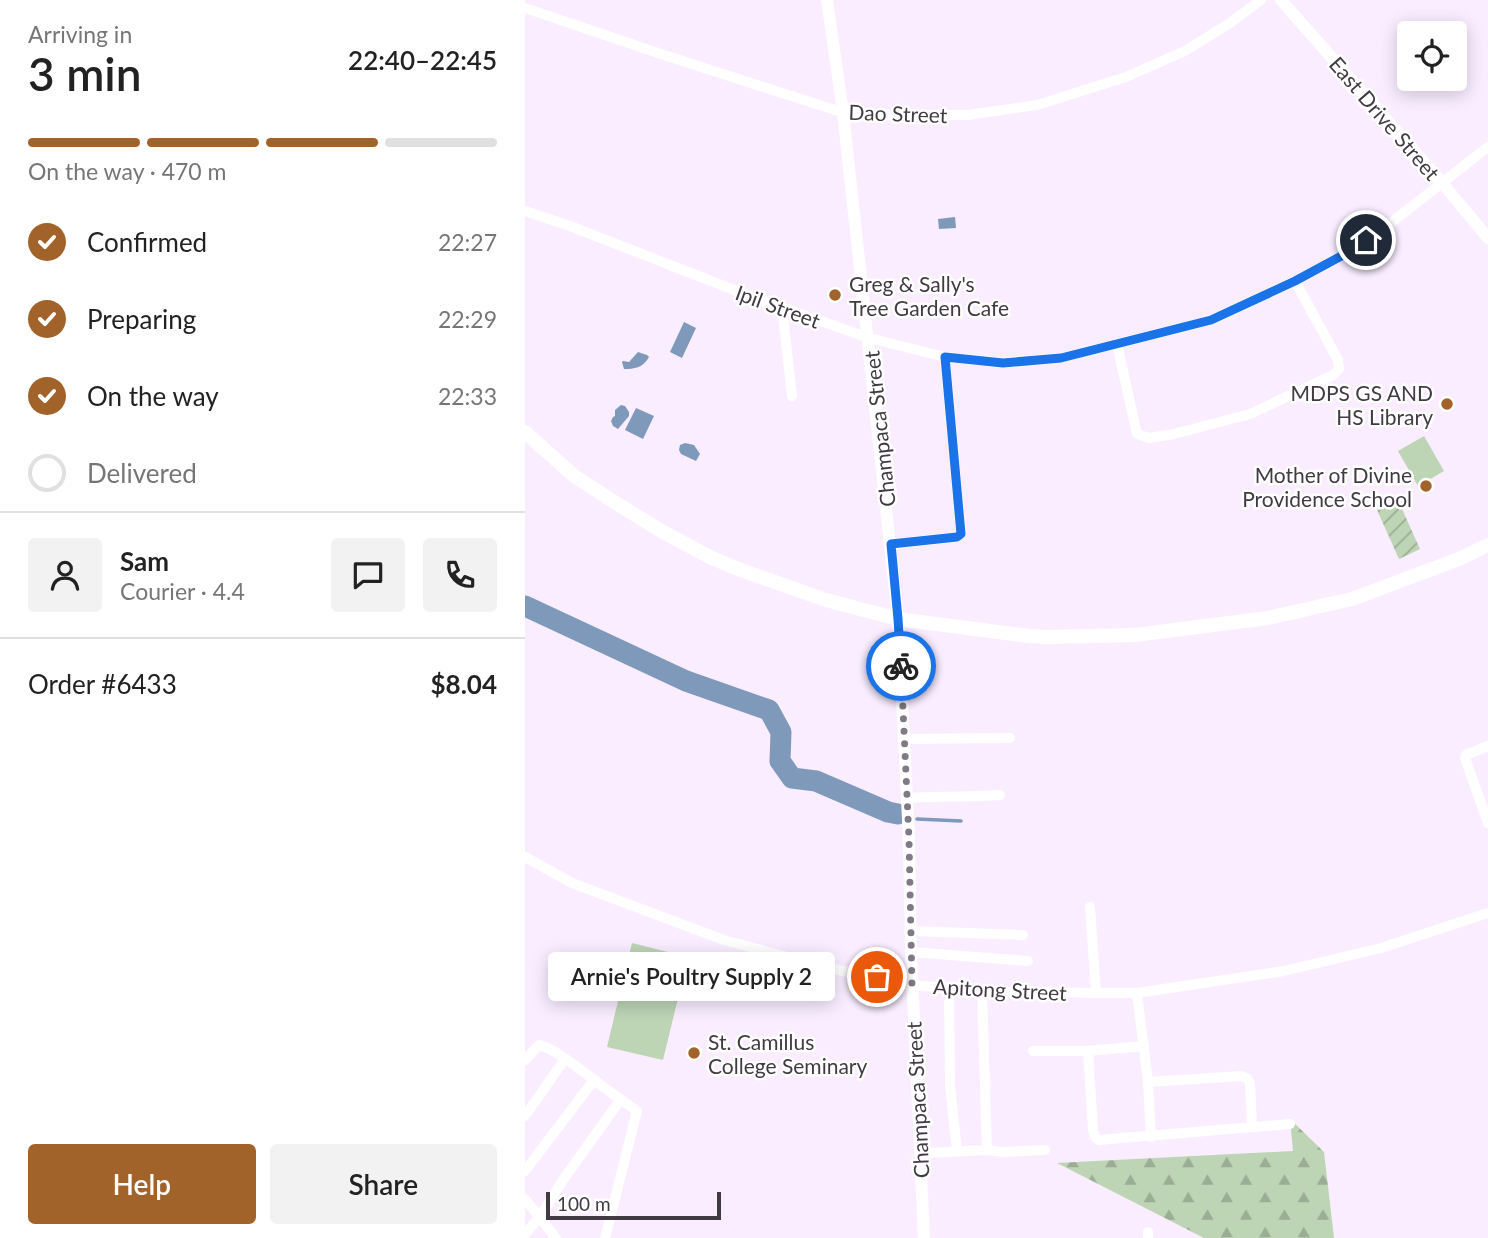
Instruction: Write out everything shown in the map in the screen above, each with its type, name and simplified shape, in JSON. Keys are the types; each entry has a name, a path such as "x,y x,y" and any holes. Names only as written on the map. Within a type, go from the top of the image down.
{"main road":[{"path":"525,432 573,475 663,532 739,569 826,600 898,619 1046,638 1135,635 1268,618 1352,599 1459,559 1488,545"}],"street":[{"name":"Champaca Street","path":"827,0 869,338 898,619 923,1238"},
{"name":"Dao Street","path":"525,8 843,112 968,115 1037,106 1126,77 1174,57 1230,23 1261,0"},
{"name":"East Drive Street","path":"1281,0 1488,238"},
{"name":"Ipil Street","path":"525,211 869,338 945,357 1003,363 1061,358 1211,320 1295,281 1345,254 1443,184 1488,147"},
{"path":"1117,344 1137,434 1149,438 1174,435 1250,414 1333,375 1339,369 1338,360 1295,281"},
{"path":"782,307 792,396"},
{"path":"891,544 957,537 961,534 945,357"},
{"path":"904,739 1010,737"},
{"path":"1488,746 1466,755 1465,758 1488,823"},
{"path":"907,798 1000,795"},
{"name":"Apitong Street","path":"525,857 572,883 723,940 824,967 912,985 982,991 1137,993 1284,971 1381,948 1488,913"},
{"path":"1090,908 1096,993"},
{"path":"911,931 1023,935"},
{"path":"911,952 1028,961"},
{"path":"949,989 950,1086 957,1151"},
{"path":"982,991 987,1150"},
{"path":"1137,993 1148,1082 1151,1137"},
{"path":"525,1060 538,1045 543,1045 637,1111 605,1238"},
{"path":"1033,1051 1089,1051 1143,1045"},
{"path":"1089,1051 1093,1130 1099,1140 1290,1124"},
{"path":"525,1116 565,1059"},
{"path":"1148,1082 1241,1076 1247,1078 1250,1083 1252,1126"},
{"path":"525,1171 594,1080"},
{"path":"525,1234 621,1099"},
{"path":"930,1153 1045,1150"},
{"path":"525,1199 556,1238"}],"green space":[{"path":"1424,436 1444,471 1418,486 1398,451"},
{"path":"1398,500 1420,549 1399,559 1377,510"},
{"path":"632,943 688,957 663,1060 607,1047"},
{"path":"1290,1119 1324,1152 1334,1238 1204,1238 1057,1163 1293,1151"}],"water":[{"path":"955,217 956,228 939,229 938,219"},
{"path":"684,322 696,328 682,358 670,352"},
{"path":"638,352 649,357 647,361 638,367 624,369 622,362 629,362"},
{"path":"621,405 625,406 629,416 618,429 611,421 615,410"},
{"path":"636,408 654,416 643,439 625,430"},
{"path":"680,445 694,445 700,454 696,461 681,454"}],"waterway":[{"path":"525,606 686,681 769,710 781,732 780,761 792,778 816,781 898,814"},
{"path":"917,819 961,821"}],"way so far":[{"path":"877,977 912,985 901,666"}],"place":[{"name":"Greg & Sally's Tree Garden Cafe","path":"835,295"},
{"name":"MDPS GS AND HS Library","path":"1447,404"},
{"name":"Mother of Divine Providence School","path":"1426,486"},
{"name":"Arnie's Poultry Supply 2","path":"877,977"},
{"name":"St. Camillus College Seminary","path":"694,1053"}],"route":[{"path":"901,666 891,544 959,537 961,534 945,357 1003,363 1061,358 1211,320 1295,281 1366,240"}]}
